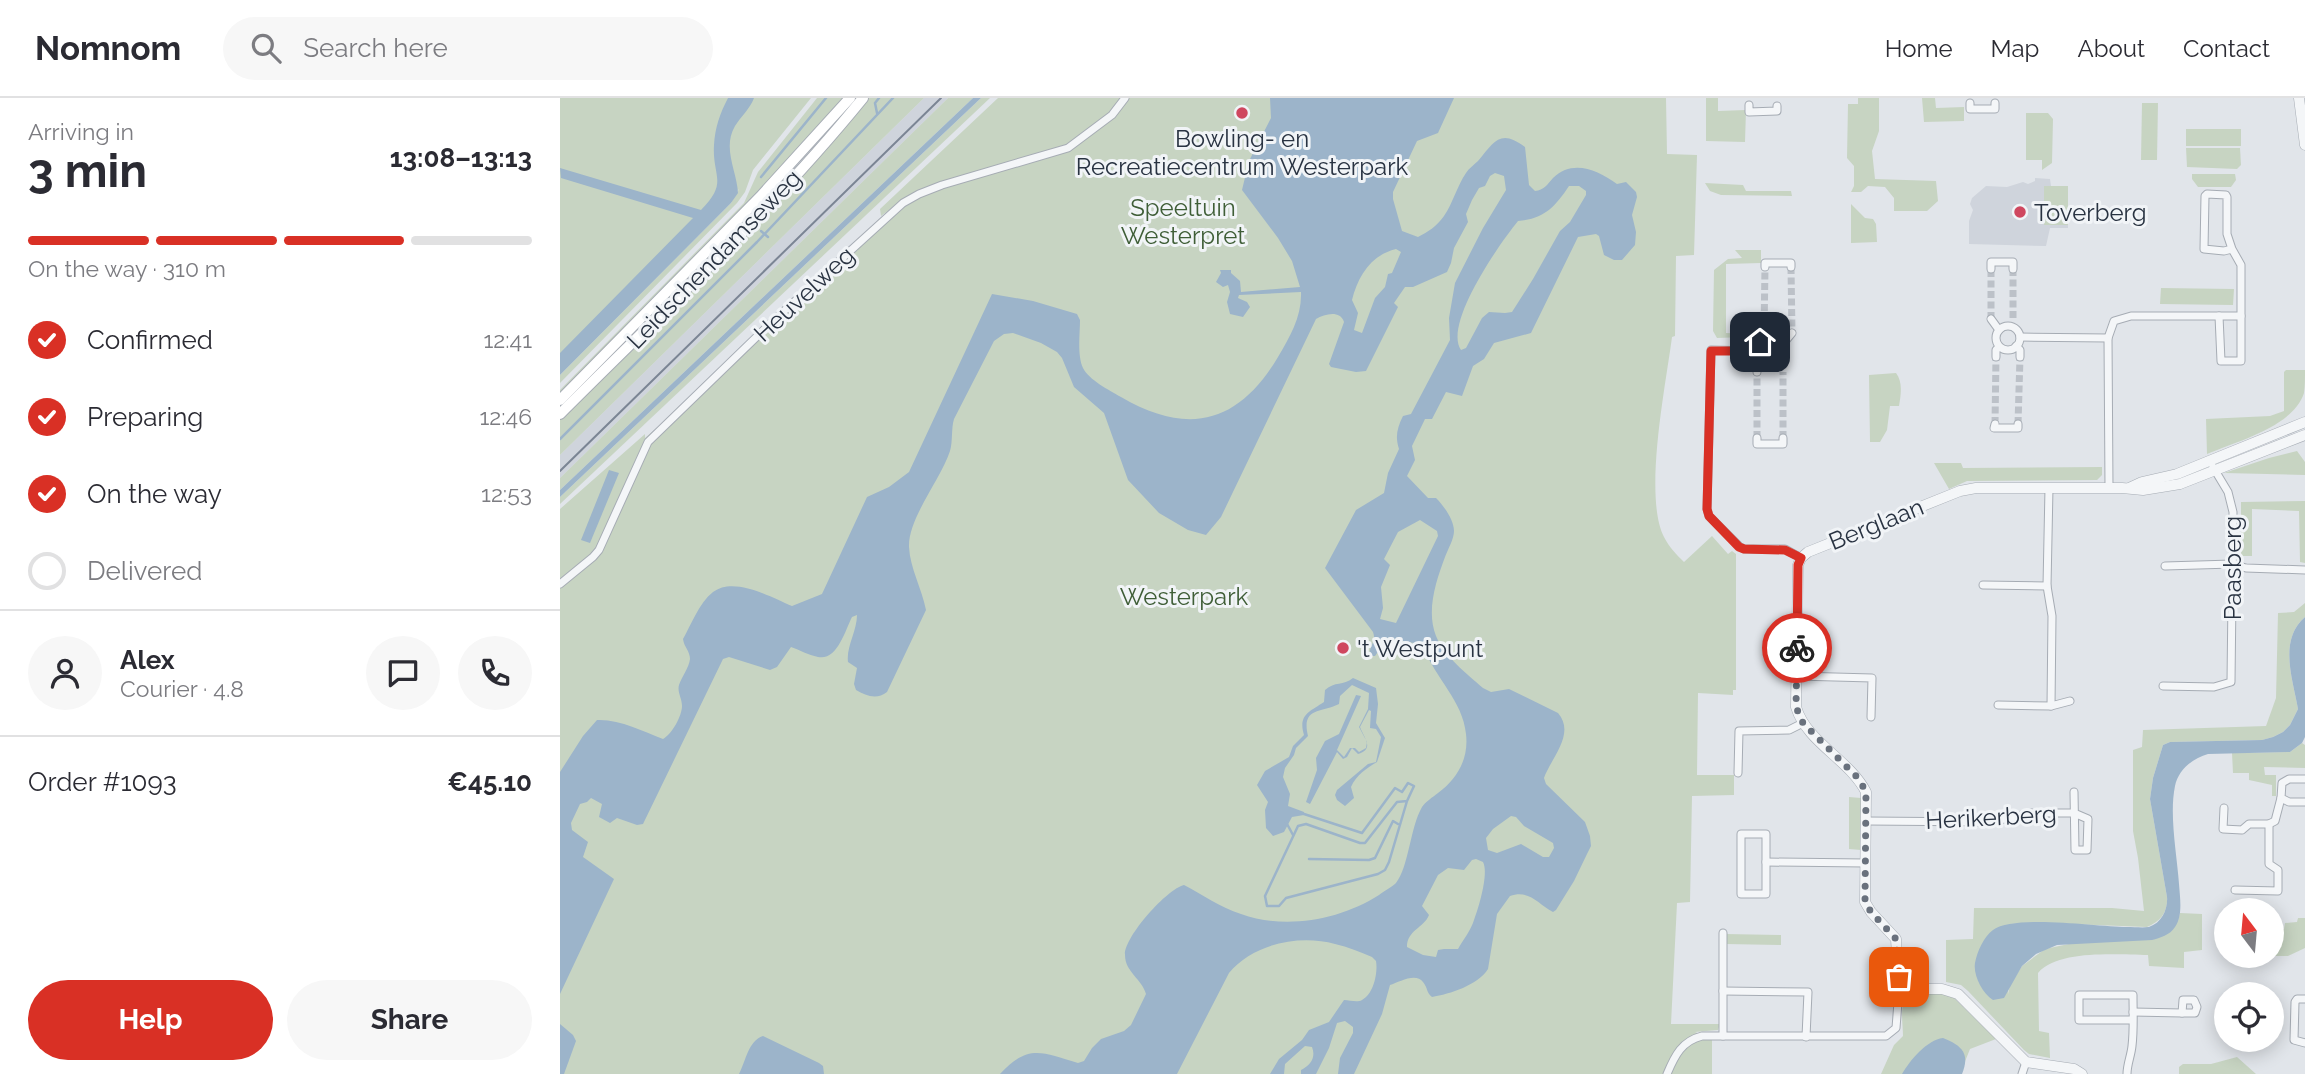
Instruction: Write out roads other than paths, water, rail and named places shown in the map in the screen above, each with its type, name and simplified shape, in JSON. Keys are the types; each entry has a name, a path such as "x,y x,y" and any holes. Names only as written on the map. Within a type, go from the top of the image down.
{"main road":[{"name":"Leidschendamseweg","path":"560,400 760,197 850,98"},
{"name":"Leidschendamseweg","path":"560,415 780,192 863,98"}],"street":[{"name":"Heuvelweg","path":"560,584 599,550 648,442 781,314 903,203 942,185 1068,148 1112,115 1125,98"},
{"path":"2300,98 2305,145"},
{"path":"1969,103 1969,109 1995,109 1995,103"},
{"path":"1749,106 1749,111 1777,111 1777,106"},
{"path":"2219,316 2221,361 2241,361 2241,265 2227,234 2227,195 2207,194 2204,249 2232,249"},
{"path":"1991,269 1991,262 2014,262 2013,269"},
{"path":"1765,267 1765,263 1791,263 1791,267"},
{"path":"2109,488 2108,338 2114,321 2122,317 2241,316"},
{"path":"1991,319 1999,330"},
{"path":"1996,357 1999,347 1996,336 1999,330 2013,323 2020,337 2016,346 2010,350 1999,347"},
{"path":"1783,372 1782,345 1792,333"},
{"path":"1757,372 1758,360 1755,351 1764,336 1782,345"},
{"path":"2020,337 2108,338"},
{"path":"2016,346 2020,350 2020,357"},
{"path":"1755,351 1711,351 1707,509 1709,516 1739,547 1785,550 1801,558"},
{"path":"1758,360 1769,366 1777,364 1783,358"},
{"name":"Berglaan","path":"2129,488 2141,482 2177,474 2305,422"},
{"path":"1994,424 1994,428 2018,428 2018,424"},
{"name":"Berglaan","path":"1803,723 1796,707 1798,565 1808,552 1960,491 1976,488 2143,490 2180,484 2305,435"},
{"path":"1757,438 1757,444 1783,444 1783,438"},
{"name":"Paasberg","path":"2163,686 2214,687 2231,682 2233,512 2228,492 2217,471 2208,462"},
{"path":"2049,488 2047,586 2052,616 2051,706"},
{"path":"2165,566 2232,564 2246,568 2305,570"},
{"path":"1983,585 2047,586"},
{"path":"1797,676 1872,678 1871,717"},
{"path":"1998,705 2051,706 2070,701"},
{"path":"1667,1074 1673,1060 1688,1040 1703,1036 1886,1036 1896,1028 1899,1017 1898,944 1866,905 1866,792 1859,779 1803,723 1789,730 1739,731 1738,773"},
{"path":"2224,808 2223,829 2242,830 2249,824 2269,824 2275,821 2282,783 2289,779 2305,779"},
{"name":"Herikerberg","path":"1867,821 1990,822 2023,814 2074,813 2088,819 2087,850 2075,850 2074,813 2074,792"},
{"path":"2281,799 2305,802"},
{"path":"2235,890 2278,891 2278,870 2269,864 2269,824"},
{"path":"1741,834 1766,834 1766,862 1766,894 1741,894 1741,834"},
{"path":"1766,862 1864,863"},
{"path":"1723,933 1723,1036"},
{"path":"1899,989 1942,989 1958,994 2026,1062 2074,1069 2082,1074"},
{"path":"1723,992 1808,992 1806,1037"},
{"path":"2127,1074 2127,1062 2132,1048 2133,1016 2133,995 2079,995 2079,1020 2133,1016 2182,1013"},
{"path":"2305,999 2297,999 2295,1002 2294,1040 2305,1043"},
{"path":"2022,1074 2026,1062"}],"water":[{"path":"728,98 754,98 731,134 731,160 738,193 560,375 560,353 693,218 561,178 560,168 701,210 715,193 717,186 715,139 718,121"},
{"path":"973,98 981,98 560,497 560,490"},
{"path":"1270,98 1454,98 1438,133 1417,141 1393,192 1402,231 1418,237 1441,220 1467,171 1493,143 1503,138 1509,138 1525,147 1529,185 1535,191 1543,188 1561,172 1577,168 1601,174 1617,184 1626,182 1636,192 1632,215 1636,232 1635,245 1622,260 1614,260 1604,255 1596,234 1578,237 1531,333 1494,343 1484,359 1473,366 1462,396 1446,392 1432,419 1425,419 1412,446 1415,460 1407,476 1428,498 1436,498 1439,501 1454,527 1433,596 1433,626 1440,644 1456,664 1483,688 1491,692 1509,689 1558,713 1563,721 1563,738 1544,778 1546,784 1585,822 1591,846 1556,910 1553,912 1523,894 1510,896 1497,914 1488,969 1478,980 1463,988 1432,997 1420,979 1407,979 1390,985 1382,1014 1354,1074 1338,1074 1340,1058 1353,1033 1353,1027 1345,1021 1337,1023 1329,1048 1316,1074 1301,1074 1301,1070 1308,1066 1313,1057 1312,1047 1305,1046 1285,1064 1284,1074 1270,1074 1279,1059 1302,1040 1309,1030 1329,1022 1344,1000 1358,1001 1366,997 1376,977 1376,961 1372,957 1340,945 1307,940 1264,948 1239,963 1229,973 1177,1074 1000,1074 1010,1064 1028,1054 1045,1054 1078,1063 1084,1061 1101,1039 1124,1031 1131,1025 1146,994 1128,966 1125,955 1127,947 1131,937 1148,915 1177,888 1184,885 1233,911 1258,919 1294,922 1347,911 1379,895 1396,883 1400,876 1422,807 1451,781 1460,768 1466,752 1464,722 1424,648 1419,644 1388,638 1375,656 1370,656 1373,632 1325,568 1356,510 1384,493 1388,473 1399,449 1397,436 1401,420 1403,416 1411,414 1450,340 1449,318 1455,283 1506,190 1504,176 1495,173 1490,176 1485,186 1479,188 1472,200 1466,214 1468,222 1454,248 1447,272 1413,287 1405,287 1394,303 1398,307 1366,371 1356,372 1331,367 1329,364 1344,322 1336,314 1316,319 1221,517 1206,535 1188,530 1159,513 1128,480 1104,413 1074,387 1057,352 1013,333 1004,334 994,341 954,419 946,462 919,511 910,536 910,555 926,610 887,692 872,696 856,690 854,684 857,668 848,662 848,656 857,615 852,617 835,650 825,657 814,656 791,647 777,667 770,670 729,657 723,659 643,824 637,825 617,818 610,823 599,817 602,804 591,798 580,804 571,823 572,830 588,842 583,857 614,879 560,994 560,772 583,736 597,720 622,723 663,739 670,733 682,710 679,688 690,659 683,639 699,608 713,592 731,586 742,587 792,606 822,594 867,497 889,487 909,472 992,294 1033,301 1077,314 1080,320 1080,357 1083,368 1090,377 1121,397 1168,417 1210,417 1246,397 1263,380 1294,326 1300,309 1301,292 1239,295 1238,298 1247,302 1250,307 1243,317 1230,314 1227,302 1230,292 1228,285 1223,287 1216,282 1220,270 1231,270 1240,281 1241,292 1300,287 1292,261 1242,190 1249,161 1271,118","holes":["1569,186 1579,186 1586,191 1570,222 1560,231 1512,312 1489,312 1482,318 1466,348 1461,350 1458,338 1460,322 1466,304 1487,265 1518,221 1542,215 1554,206","1396,249 1401,252 1392,273 1388,274 1385,287 1375,298 1362,333 1354,330 1358,313 1352,300 1367,268 1387,252","1420,520 1437,531 1438,536 1396,623 1380,619 1383,608 1381,587 1390,565 1384,559 1398,532","1511,816 1553,843 1554,848 1549,857 1543,857 1521,844 1497,853 1488,850 1486,838 1493,829","1476,859 1483,862 1485,874 1476,914 1458,949 1438,950 1436,957 1423,955 1407,947 1410,937 1429,915 1422,906 1438,875 1448,868 1464,870"]},
{"path":"609,470 619,473 590,543 581,540"},
{"path":"2305,617 2305,737 2302,743 2290,752 2208,754 2197,758 2179,775 2173,797 2173,822 2180,907 2178,923 2173,930 2152,940 2057,945 2036,954 2022,966 2004,998 1993,1000 1989,997 1977,978 1975,963 1987,936 2004,925 2057,922 2147,927 2161,919 2167,897 2150,799 2163,745 2170,742 2262,740 2283,732 2298,709 2291,673 2290,649 2297,626"},
{"path":"1353,678 1376,688 1376,723 1385,738 1377,762 1356,779 1351,787 1354,798 1345,806 1337,800 1337,790 1368,764 1376,762 1381,737 1376,729 1370,728 1369,710 1360,727 1366,740 1359,727 1368,709 1369,693 1352,685 1340,696 1339,704 1314,712 1310,716 1307,720 1308,736 1296,748 1283,777 1290,794 1288,806 1304,812 1304,815 1292,817 1284,832 1273,836 1266,828 1265,810 1268,802 1257,785 1265,771 1289,757 1293,746 1304,735 1304,718 1324,702 1325,690 1332,685"},
{"path":"1356,695 1361,696 1337,750 1344,757 1352,748 1343,759 1337,752 1310,804 1306,802 1317,770 1316,758 1325,741 1339,734"},
{"path":"560,1024 576,1041 564,1074 560,1074"},
{"path":"763,1036 819,1063 823,1066 824,1074 739,1074 754,1042"},
{"path":"1943,1038 1963,1051 1965,1061 1962,1074 1902,1074 1925,1047"}],"waterway":[{"path":"761,177 826,98"},
{"path":"877,113 875,103 879,98"},
{"path":"560,439 757,242 893,98"},
{"path":"761,231 768,237"},
{"path":"1301,813 1362,833 1395,788 1402,792 1408,783 1414,786 1385,870 1286,898 1279,906 1267,906 1265,896 1298,826 1306,824 1365,843 1397,802 1407,801"},
{"path":"1309,859 1375,858 1393,821 1398,824"},
{"path":"1286,822 1293,835"}],"tunnel":[{"path":"1764,332 1765,267"},
{"path":"1791,267 1792,333"},
{"path":"1991,269 1991,319"},
{"path":"2013,269 2013,319"},
{"path":"1995,424 1996,357"},
{"path":"2018,424 2020,357"},
{"path":"1757,372 1757,438"},
{"path":"1783,372 1783,438"}],"tram line":[{"path":"560,471 941,98"}],"place":[{"name":"Bowling- en Recreatiecentrum Westerpark","path":"1242,113"},
{"name":"Toverberg","path":"2020,212"},
{"name":"'t Westpunt","path":"1343,648"}],"park label":[{"name":"Speeltuin Westerpret","path":"1183,221"},
{"name":"Westerpark","path":"1184,596"}]}
